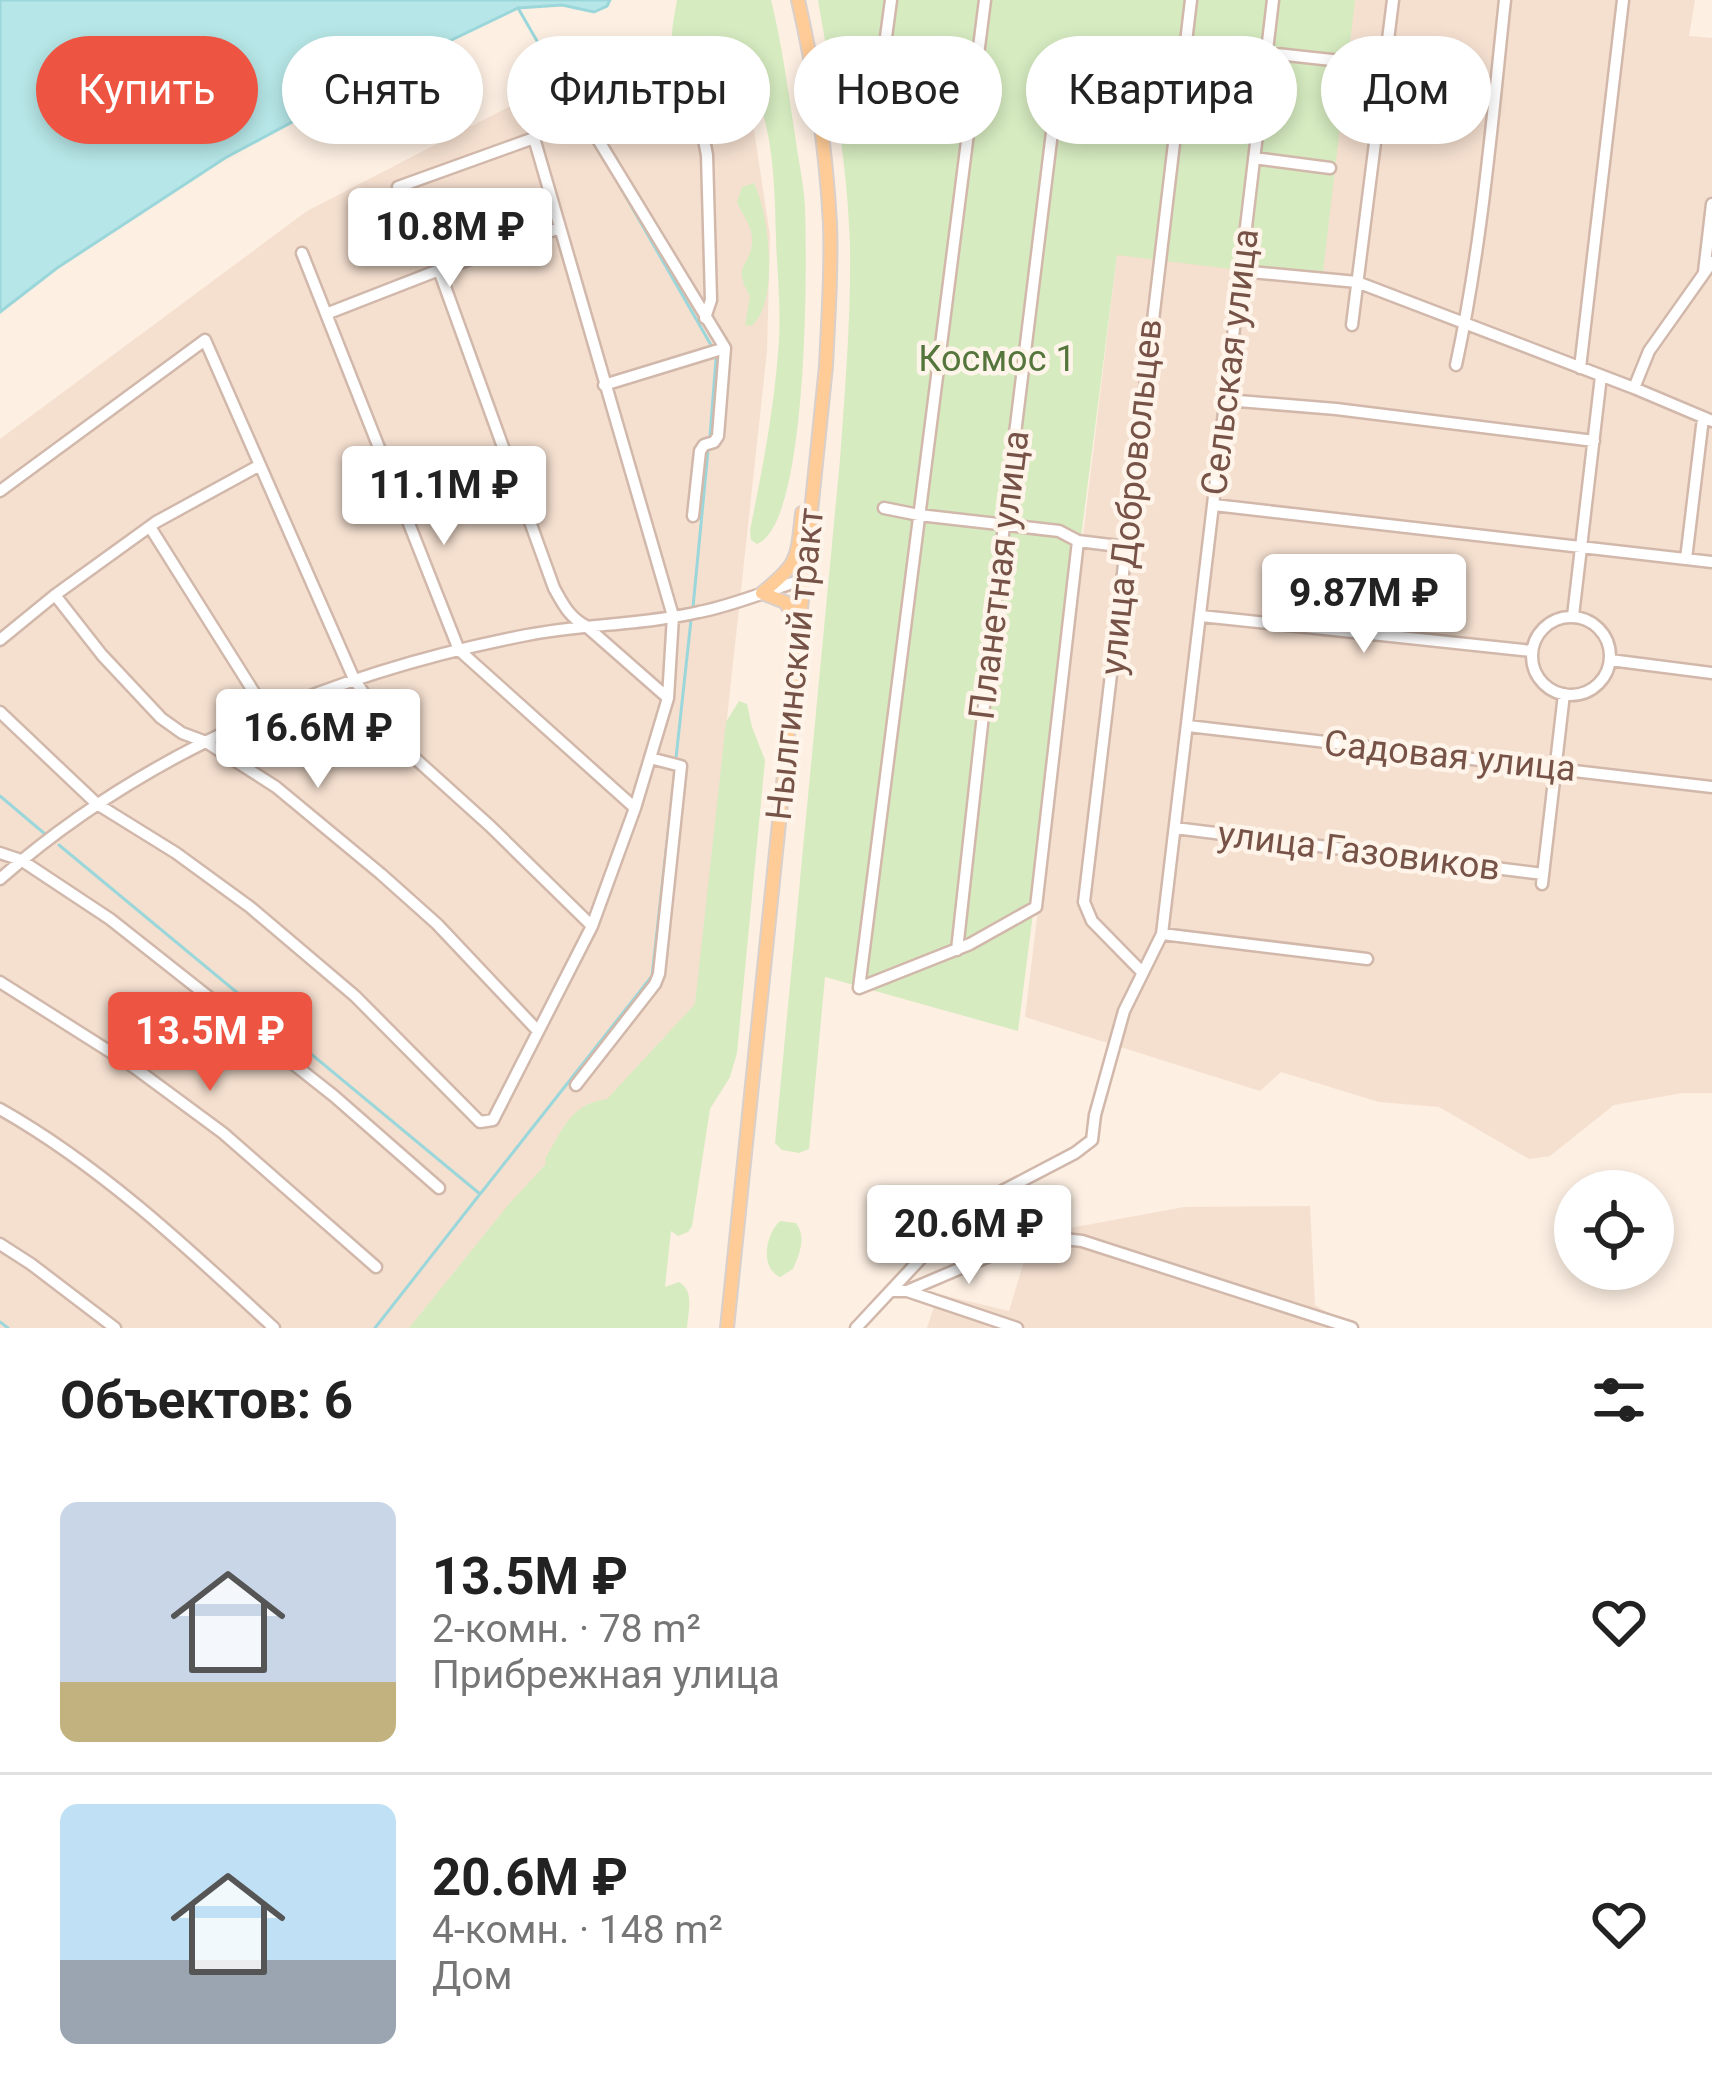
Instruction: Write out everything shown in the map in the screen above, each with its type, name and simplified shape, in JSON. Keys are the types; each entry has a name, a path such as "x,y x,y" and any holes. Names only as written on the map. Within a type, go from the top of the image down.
{"main road":[{"name":"Нылгинский тракт","path":"727,1328 830,290 830,226 813,67 798,0"},
{"path":"799,625 785,602 762,593 787,572 797,555 814,409 824,386"}],"street":[{"path":"886,36 891,0"},
{"path":"986,0 859,988 957,950 1036,908 1078,541"},
{"name":"улица Добровольцев","path":"1142,972 1091,922 1084,902 1191,0"},
{"name":"Сельская улица","path":"1269,36 1274,0"},
{"path":"1352,325 1393,0"},
{"path":"1456,364 1466,322 1505,0"},
{"path":"1580,368 1623,0"},
{"path":"0,712 97,804 250,907 355,996 480,1122 493,1120 592,926 635,808 668,698 674,616 534,138 398,188"},
{"path":"601,144 724,348 718,436 700,451 693,516"},
{"path":"705,144 711,300 705,318"},
{"name":"Планетная улица","path":"957,950 1050,144"},
{"name":"Сельская улица","path":"891,1292 965,1210 1092,1140 1124,1011 1162,934 1256,144"},
{"path":"1254,158 1330,168"},
{"path":"1703,273 1712,204"},
{"path":"326,314 560,228"},
{"path":"302,253 459,650 635,808"},
{"path":"1634,388 1649,351 1712,262"},
{"path":"439,270 554,588 574,620 668,698"},
{"path":"1240,271 1357,282 1708,419 1686,559"},
{"path":"0,490 205,340 353,679 397,742 592,926"},
{"path":"604,385 724,348"},
{"path":"1573,616 1601,376"},
{"path":"1226,400 1594,441"},
{"path":"0,640 150,527 260,465"},
{"path":"1214,505 1712,562"},
{"path":"884,508 1059,531 1078,541 1127,547"},
{"path":"150,527 267,712"},
{"path":"0,879 97,804 206,742 353,679 459,650 586,626 699,613 804,579"},
{"path":"55,595 147,705 182,733 206,742 276,788 381,874 437,924 538,1031"},
{"path":"1201,616 1532,651"},
{"path":"1573,616 1586,619 1605,635 1610,660 1606,673 1589,691 1564,694 1536,674 1532,651 1551,622 1573,616"},
{"path":"1610,660 1712,673"},
{"path":"1555,767 1564,694"},
{"name":"Садовая улица","path":"1188,726 1712,787"},
{"path":"576,1085 659,974 681,766 650,758"},
{"name":"улица Газовиков","path":"1175,828 1543,879 1555,767"},
{"path":"0,853 21,860 110,919 334,1096 439,1189"},
{"path":"1162,934 1367,959"},
{"path":"0,982 131,1065 224,1133 376,1267"},
{"path":"0,1109 102,1179 179,1240 274,1328"},
{"path":"856,1328 891,1292 907,1291 1027,1240 1055,1238 1082,1241 1352,1328"},
{"path":"0,1244 115,1328"},
{"path":"907,1291 1017,1328"}],"shaded area":[{"path":"1354,0 1695,0 1689,36 1712,38 1712,1093 1614,1105 1550,1156 1529,1159 1439,1107 1379,1102 1281,1072 1260,1091 1025,1017 1117,254 1220,144 1297,144 1297,61"},
{"path":"507,108 507,144 756,144 770,236 767,351 656,1328 0,1328 0,439 307,211 437,144 483,144 483,120"},
{"path":"1310,1206 1315,1305 1354,1328 927,1328 938,1294 1009,1311 1032,1235 1184,1207"}],"green space":[{"path":"677,0 771,0 782,50 805,208 804,333 796,443 787,491 774,526 757,544 750,530 771,411 779,327 769,144 770,36 672,34"},
{"name":"Космос 1","path":"818,0 1355,0 1351,36 1321,36 1321,144 1338,144 1322,280 1117,255 1018,1031 825,977 809,1149 799,1153 782,1150 775,1143 840,460 850,274 842,144 1002,144 1002,36 824,36"},
{"path":"754,183 764,215 769,279 760,315 751,326 745,325 750,296 742,271 752,234 737,202 742,187"},
{"path":"739,701 747,704 765,760 737,1053 730,1077 710,1109 692,1226 678,1236 671,1231 665,1287 679,1282 687,1291 687,1328 409,1328 546,1164 576,1112 607,1099 695,1004 726,722"},
{"path":"780,1221 796,1223 801,1240 793,1269 780,1277 769,1266 767,1251"}],"water":[{"path":"0,0 610,0 594,12 562,5 518,8 460,36 282,36 282,127 258,140 258,36 36,36 36,144 251,144 57,268 0,312"}],"waterway":[{"path":"518,8 534,36"},
{"path":"614,176 711,345"},
{"path":"710,436 716,359"},
{"path":"693,607 708,451"},
{"path":"676,758 691,620"},
{"path":"481,1193 652,976 675,771"},
{"path":"0,796 45,834"},
{"path":"59,845 480,1194 375,1328"},
{"path":"0,1322 8,1328"}]}
